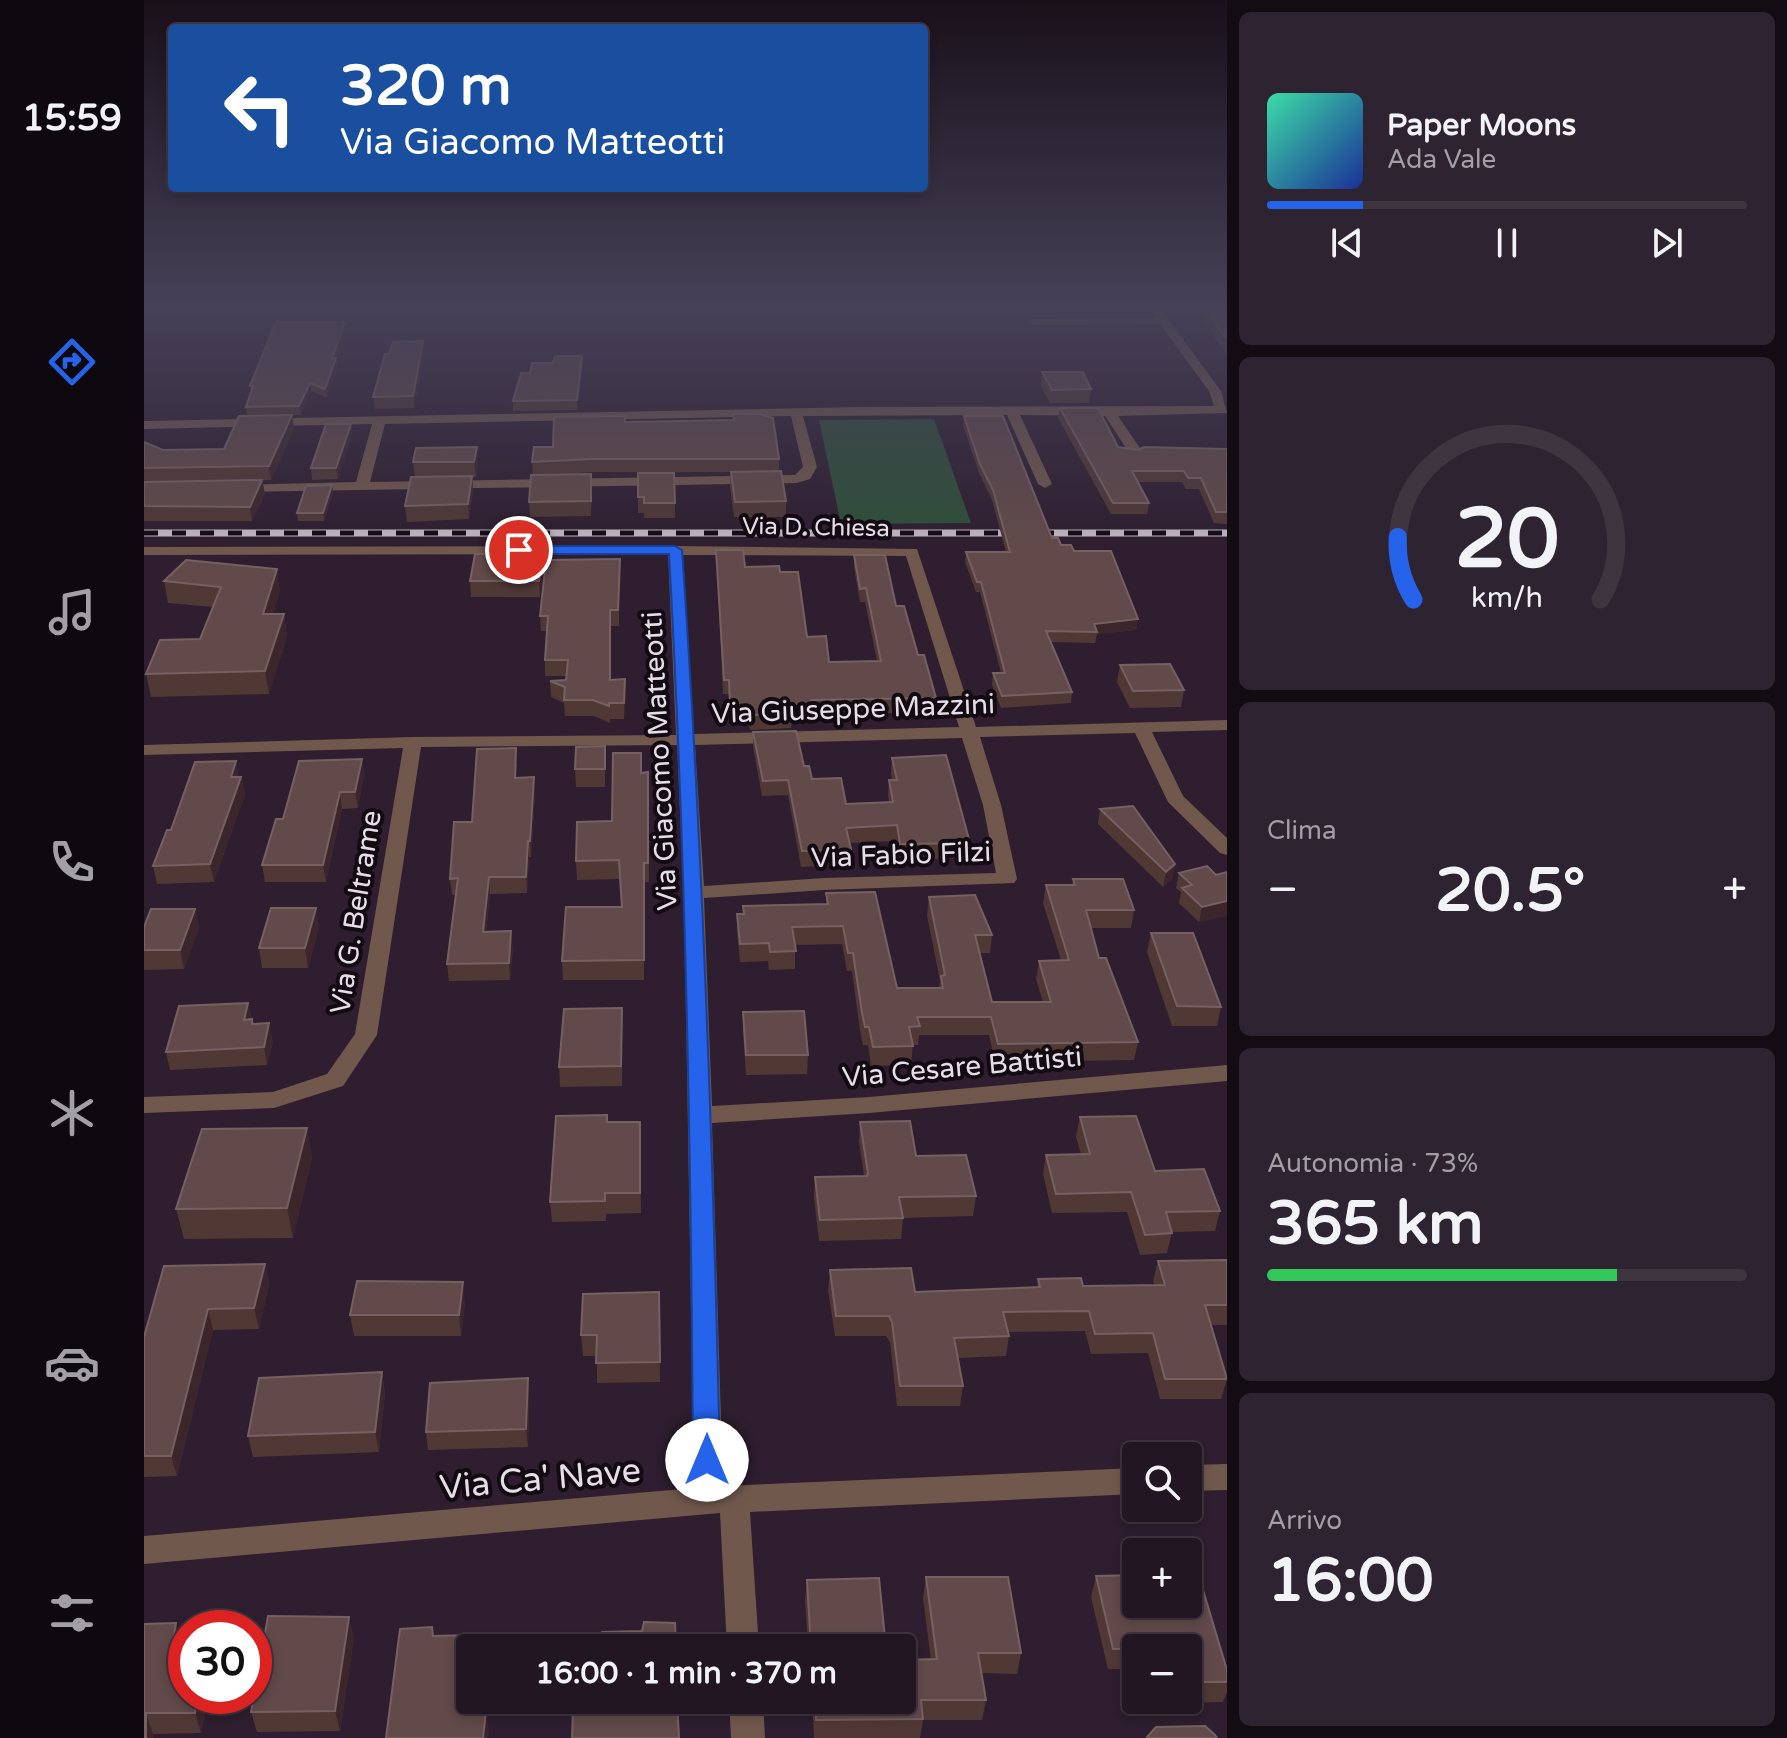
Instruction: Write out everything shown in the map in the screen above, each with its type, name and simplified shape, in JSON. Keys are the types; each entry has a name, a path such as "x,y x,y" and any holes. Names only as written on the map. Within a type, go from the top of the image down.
{"street":[{"path":"144,425 796,412 1224,409 1211,385"},
{"path":"222,488 797,479 805,476 810,467 796,412"},
{"path":"1012,412 1045,484"},
{"path":"1109,412 1137,454"},
{"path":"362,486 380,420"},
{"path":"144,551 675,550"},
{"name":"Via D. Chiesa","path":"675,550 912,552 968,733"},
{"name":"Via Giacomo Matteotti","path":"675,550 687,740 702,1115 706,1476 722,1500 741,1634"},
{"name":"Via Giuseppe Mazzini","path":"144,750 413,742 687,740 1227,725"},
{"path":"1141,727 1175,798 1227,849"},
{"name":"Via Fabio Filzi","path":"694,893 824,884 1007,879 992,805 968,733"},
{"name":"Via G. Beltrame","path":"144,1105 274,1100 335,1080 366,1035 413,742"},
{"name":"Via Cesare Battisti","path":"702,1115 869,1105 1227,1073"},
{"path":"1202,1478 1227,1477"},
{"name":"Via Ca' Nave","path":"144,1550 722,1500 1122,1482"},
{"path":"747,1714 748,1738"}],"green space":[{"path":"934,419 971,523 841,524 819,420"}],"building":[{"path":"309,385 299,406 246,407 253,386 250,386"},
{"path":"376,385 415,385 413,396 373,397"},
{"path":"518,385 579,385 577,400 513,401"},
{"path":"1049,385 1089,385 1091,389 1052,390"},
{"path":"1060,408 1098,408 1118,447 1138,450 1144,447 1227,449 1227,512 1216,512 1201,478 1188,478 1184,471 1132,471 1149,503 1113,503"},
{"path":"733,414 760,414 773,418 779,459 532,462 534,447 553,447 554,417 625,416 625,422 734,420"},
{"path":"292,415 269,466 144,468 144,442 163,450 224,449 239,416"},
{"path":"964,416 1003,416 1052,538 1058,538 1061,545 1071,545 1074,551 1111,551 1138,619 1094,624 1097,632 1046,631 1072,692 1002,696 993,673 1005,673 981,582 977,582 966,552 1010,552 993,490 980,464"},
{"path":"326,424 351,424 336,468 311,468"},
{"path":"477,447 474,462 413,462 416,448"},
{"path":"781,471 786,501 735,502 731,472"},
{"path":"638,473 674,473 675,503 644,503 644,497 638,497"},
{"path":"591,474 591,501 529,502 531,475"},
{"path":"472,476 468,504 405,506 411,477"},
{"path":"262,480 250,507 144,506 144,482"},
{"path":"332,485 323,513 297,513 306,486"},
{"path":"716,550 743,550 745,567 779,566 780,572 798,572 807,637 826,636 829,662 881,661 866,588 860,589 854,555 885,555 896,606 904,606 918,655 924,655 936,698 811,700 812,704 790,705 792,714 750,715 749,706 730,706 729,680 724,680"},
{"path":"475,554 543,554 539,581 470,581"},
{"path":"620,559 618,610 610,610 610,680 625,679 624,703 609,703 609,706 593,700 564,700 565,687 550,681 566,680 568,660 545,660 548,616 540,616 546,560"},
{"path":"186,560 277,569 263,614 284,614 265,671 146,674 160,640 200,639 221,587 164,581"},
{"path":"1170,664 1184,690 1133,691 1120,665"},
{"path":"796,731 804,766 809,766 812,779 841,778 846,804 893,802 889,780 897,780 892,758 946,755 970,843 900,844 897,825 846,828 851,849 802,851 788,780 763,781 753,732"},
{"path":"605,746 605,769 575,769 576,747"},
{"path":"516,748 515,778 534,777 526,877 489,877 483,932 511,931 509,963 447,964 458,878 450,879 454,822 472,822 477,749"},
{"path":"613,753 641,753 641,773 648,772 644,960 562,961 566,907 622,907 619,860 576,861 577,822 612,821"},
{"path":"362,759 355,792 340,792 323,865 262,865 276,819 283,819 299,761"},
{"path":"236,761 231,777 241,777 210,864 153,866 167,830 171,830 195,762"},
{"path":"1133,806 1175,864 1166,872 1100,809"},
{"path":"1207,866 1216,875 1227,872 1227,901 1202,907 1182,888 1192,885 1179,873"},
{"path":"1073,879 1123,879 1134,910 1086,910 1099,958 1106,958 1138,1042 998,1044 991,1017 917,1017 920,1026 909,1027 913,1046 873,1047 862,1013 853,953 848,953 843,926 792,927 796,951 770,952 769,943 740,944 737,914 744,914 743,906 828,904 826,893 875,892 897,988 943,988 941,976 945,975 929,897 975,895 992,935 975,935 992,1002 1051,1002 1039,961 1069,960 1046,885 1075,885"},
{"path":"271,908 316,908 305,948 259,948"},
{"path":"151,909 195,909 180,950 144,950 144,927"},
{"path":"1151,933 1193,933 1221,1007 1177,1006"},
{"path":"248,1003 244,1020 252,1019 252,1024 269,1023 264,1047 166,1052 179,1006"},
{"path":"622,1008 621,1066 559,1067 564,1009"},
{"path":"804,1011 808,1055 746,1055 743,1012"},
{"path":"607,1115 607,1122 640,1122 640,1193 605,1193 605,1201 550,1202 556,1116"},
{"path":"1136,1116 1155,1171 1204,1169 1220,1211 1166,1212 1172,1233 1145,1235 1131,1192 1056,1194 1046,1155 1090,1154 1080,1117"},
{"path":"910,1121 916,1156 966,1155 976,1196 899,1197 903,1218 820,1220 815,1177 867,1176 860,1122"},
{"path":"307,1128 287,1208 176,1209 202,1129"},
{"path":"1227,1260 1227,1305 1205,1305 1227,1379 1165,1379 1153,1333 1095,1334 1089,1311 1003,1312 1009,1336 954,1338 963,1386 900,1386 889,1316 836,1316 830,1270 911,1268 915,1292 1040,1287 1038,1279 1081,1278 1083,1286 1165,1285 1158,1261"},
{"path":"265,1264 254,1308 208,1309 171,1456 144,1456 144,1337 164,1266"},
{"path":"357,1281 463,1282 459,1315 350,1315"},
{"path":"659,1292 660,1362 596,1363 597,1335 581,1335 583,1294"},
{"path":"382,1372 375,1432 248,1436 259,1378"},
{"path":"528,1378 526,1429 426,1432 430,1383"},
{"path":"1122,1575 1122,1618 1202,1618 1202,1587 1227,1670 1227,1682 1202,1682 1202,1634 1122,1634 1122,1649 1113,1649 1096,1576"},
{"path":"926,1577 1008,1577 1021,1653 978,1653 986,1700 921,1700 923,1719 816,1720 816,1714 916,1714 916,1660 937,1659"},
{"path":"879,1578 885,1634 810,1634 807,1580"},
{"path":"272,1616 349,1617 335,1711 272,1712"},
{"path":"644,1622 675,1623 675,1634 600,1634 602,1632 642,1631"},
{"path":"168,1623 168,1713 146,1713 146,1738 144,1738 144,1624"},
{"path":"432,1627 433,1636 456,1635 456,1714 486,1714 483,1738 386,1738 400,1629"},
{"path":"573,1714 678,1714 679,1738 572,1738"},
{"path":"1205,1726 1217,1738 1147,1737 1156,1727"}],"railway":[{"path":"144,533 1227,533"}],"route":[{"path":"519,550 675,550 687,740 701,1084 707,1460"}]}
